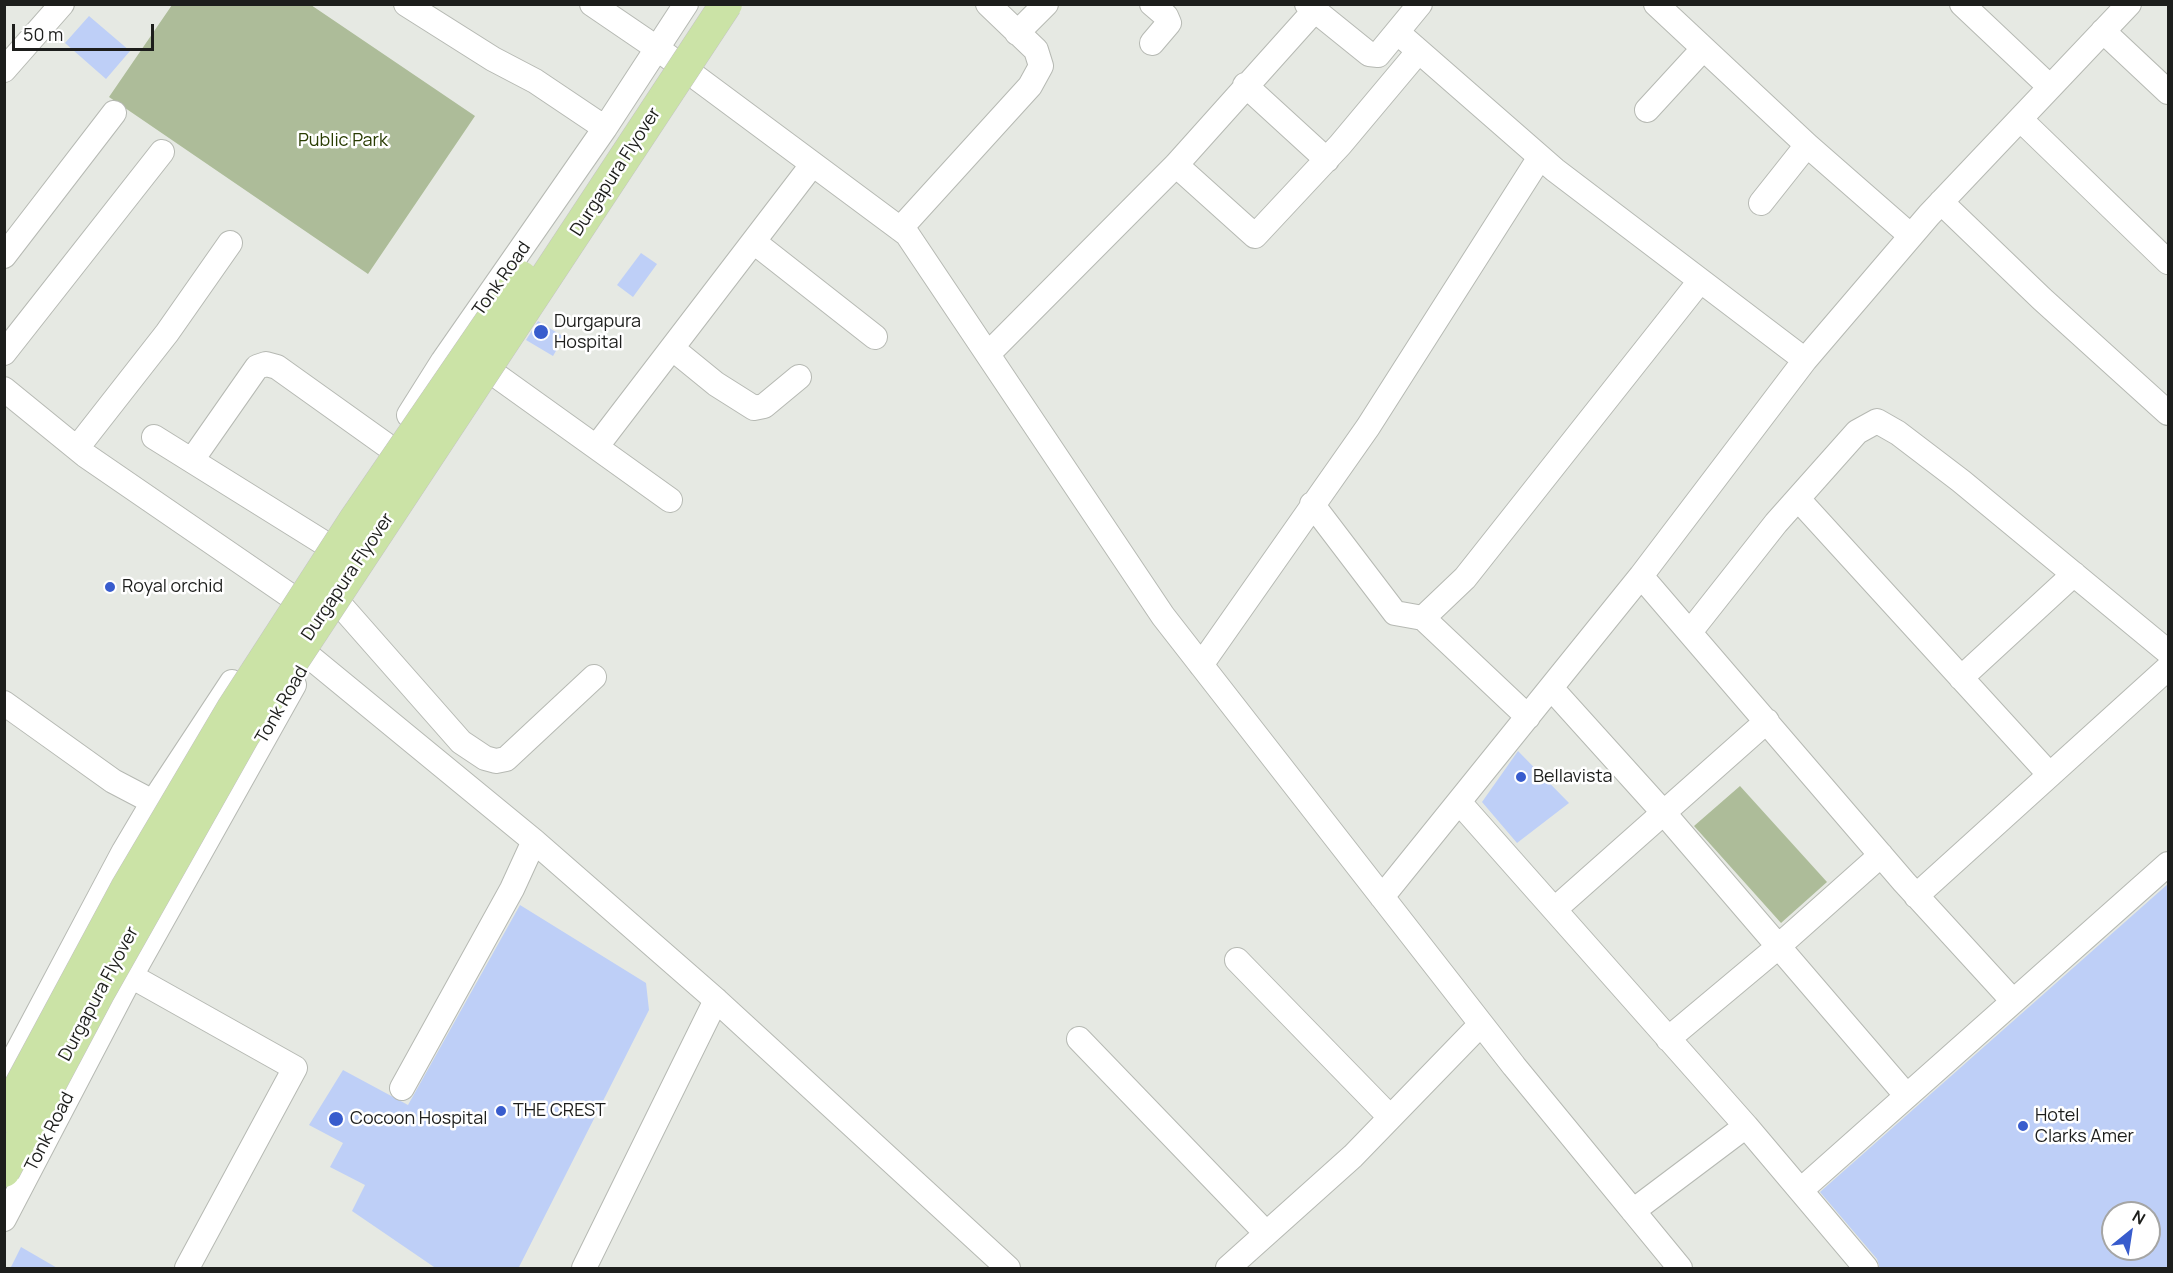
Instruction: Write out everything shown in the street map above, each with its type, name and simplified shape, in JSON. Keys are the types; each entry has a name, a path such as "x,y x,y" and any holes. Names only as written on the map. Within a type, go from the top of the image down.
{"main road":[{"name":"Durgapura Flyover","path":"4,1116 126,889 175,802 233,708 356,518 561,219 702,4"},
{"name":"Durgapura Flyover","path":"4,1171 98,994 244,735 726,4"}],"street":[{"path":"4,70 62,4"},
{"path":"406,4 493,59 535,81 605,128"},
{"path":"592,4 658,49 907,234 1163,616 1481,1024 1680,1269"},
{"name":"Tonk Road","path":"4,1077 93,908 153,802 389,447 443,361 605,128 686,4"},
{"name":"Tonk Road","path":"4,1219 221,810 311,655 607,214 738,4"},
{"path":"900,229 1030,86 1041,66 1036,50 988,4"},
{"path":"1017,33 1046,4"},
{"path":"1152,4 1166,16 1169,22 1152,43"},
{"path":"988,354 1176,165 1310,8 1369,54 1377,54 1420,4"},
{"path":"1656,4 1807,145 1911,236"},
{"path":"1962,4 2050,87"},
{"path":"1382,897 1552,689 1805,360 1941,202 2129,4"},
{"path":"2103,31 2169,92"},
{"path":"1397,32 1540,157 1805,360"},
{"path":"1647,110 1703,50"},
{"path":"1176,165 1255,236 1327,160 1418,52"},
{"path":"1245,85 1327,160"},
{"path":"4,256 114,112"},
{"path":"2020,119 2169,262"},
{"path":"1761,203 1807,145"},
{"path":"4,353 162,152"},
{"path":"1201,665 1368,427 1540,157"},
{"path":"597,446 813,165"},
{"path":"1941,202 2042,299 2169,413"},
{"path":"754,242 875,337"},
{"path":"77,448 167,333 230,243"},
{"path":"1423,618 1465,578 1700,281"},
{"path":"673,349 716,384 754,408 764,406 799,377"},
{"path":"192,460 251,375 258,367 266,363 277,367 389,447"},
{"path":"497,376 670,500"},
{"path":"8,399 289,595"},
{"path":"1690,632 1798,499 1857,432 1877,422 1898,432 1952,474 2169,652"},
{"path":"154,437 324,543"},
{"path":"1798,499 2050,775"},
{"path":"1312,504 1395,613 1423,618 1528,717"},
{"path":"1961,678 2074,574"},
{"path":"1641,576 1916,896 2013,1001"},
{"path":"343,608 461,742 485,758 496,761 506,759 594,677"},
{"path":"269,625 311,655 534,841 716,1000 1008,1269"},
{"path":"1916,896 2169,668"},
{"path":"1552,689 1663,812 1906,1095"},
{"path":"4,703 114,781 153,802"},
{"path":"1555,909 1767,721"},
{"path":"1459,802 1746,1126 1866,1269"},
{"path":"402,1088 512,889 534,841"},
{"path":"1668,1039 1779,946 1881,855"},
{"path":"1801,1190 2169,864"},
{"path":"1237,960 1390,1117"},
{"path":"131,976 295,1068 187,1269"},
{"path":"584,1269 716,1000"},
{"path":"1228,1269 1353,1156 1481,1024"},
{"path":"1079,1039 1266,1233"},
{"path":"1633,1211 1746,1126"}],"green space":[{"name":"Public Park","path":"172,5 311,5 475,116 368,274 109,97"},
{"path":"1740,786 1827,882 1781,923 1694,826"}],"building":[{"path":"89,16 130,51 106,79 65,43"},
{"path":"641,253 657,264 633,297 617,285"},
{"path":"538,321 564,337 553,356 526,340"},
{"name":"Bellavista","path":"1518,751 1569,803 1517,843 1482,802"},
{"name":"Hotel Clarks Amer","path":"2169,883 2169,1269 1880,1269 1877,1259 1820,1192"},
{"name":"THE CREST","path":"520,905 646,983 649,1010 518,1269 437,1269 352,1211 365,1185 330,1167 343,1143 309,1125 343,1070 408,1105"},
{"path":"21,1247 59,1269 10,1269"}],"place":[{"name":"Durgapura Hospital","path":"541,332"},
{"name":"Royal orchid","path":"110,587"},
{"name":"Bellavista","path":"1521,777"},
{"name":"THE CREST","path":"501,1111"},
{"name":"Cocoon Hospital","path":"336,1119"},
{"name":"Hotel Clarks Amer","path":"2023,1126"}]}
